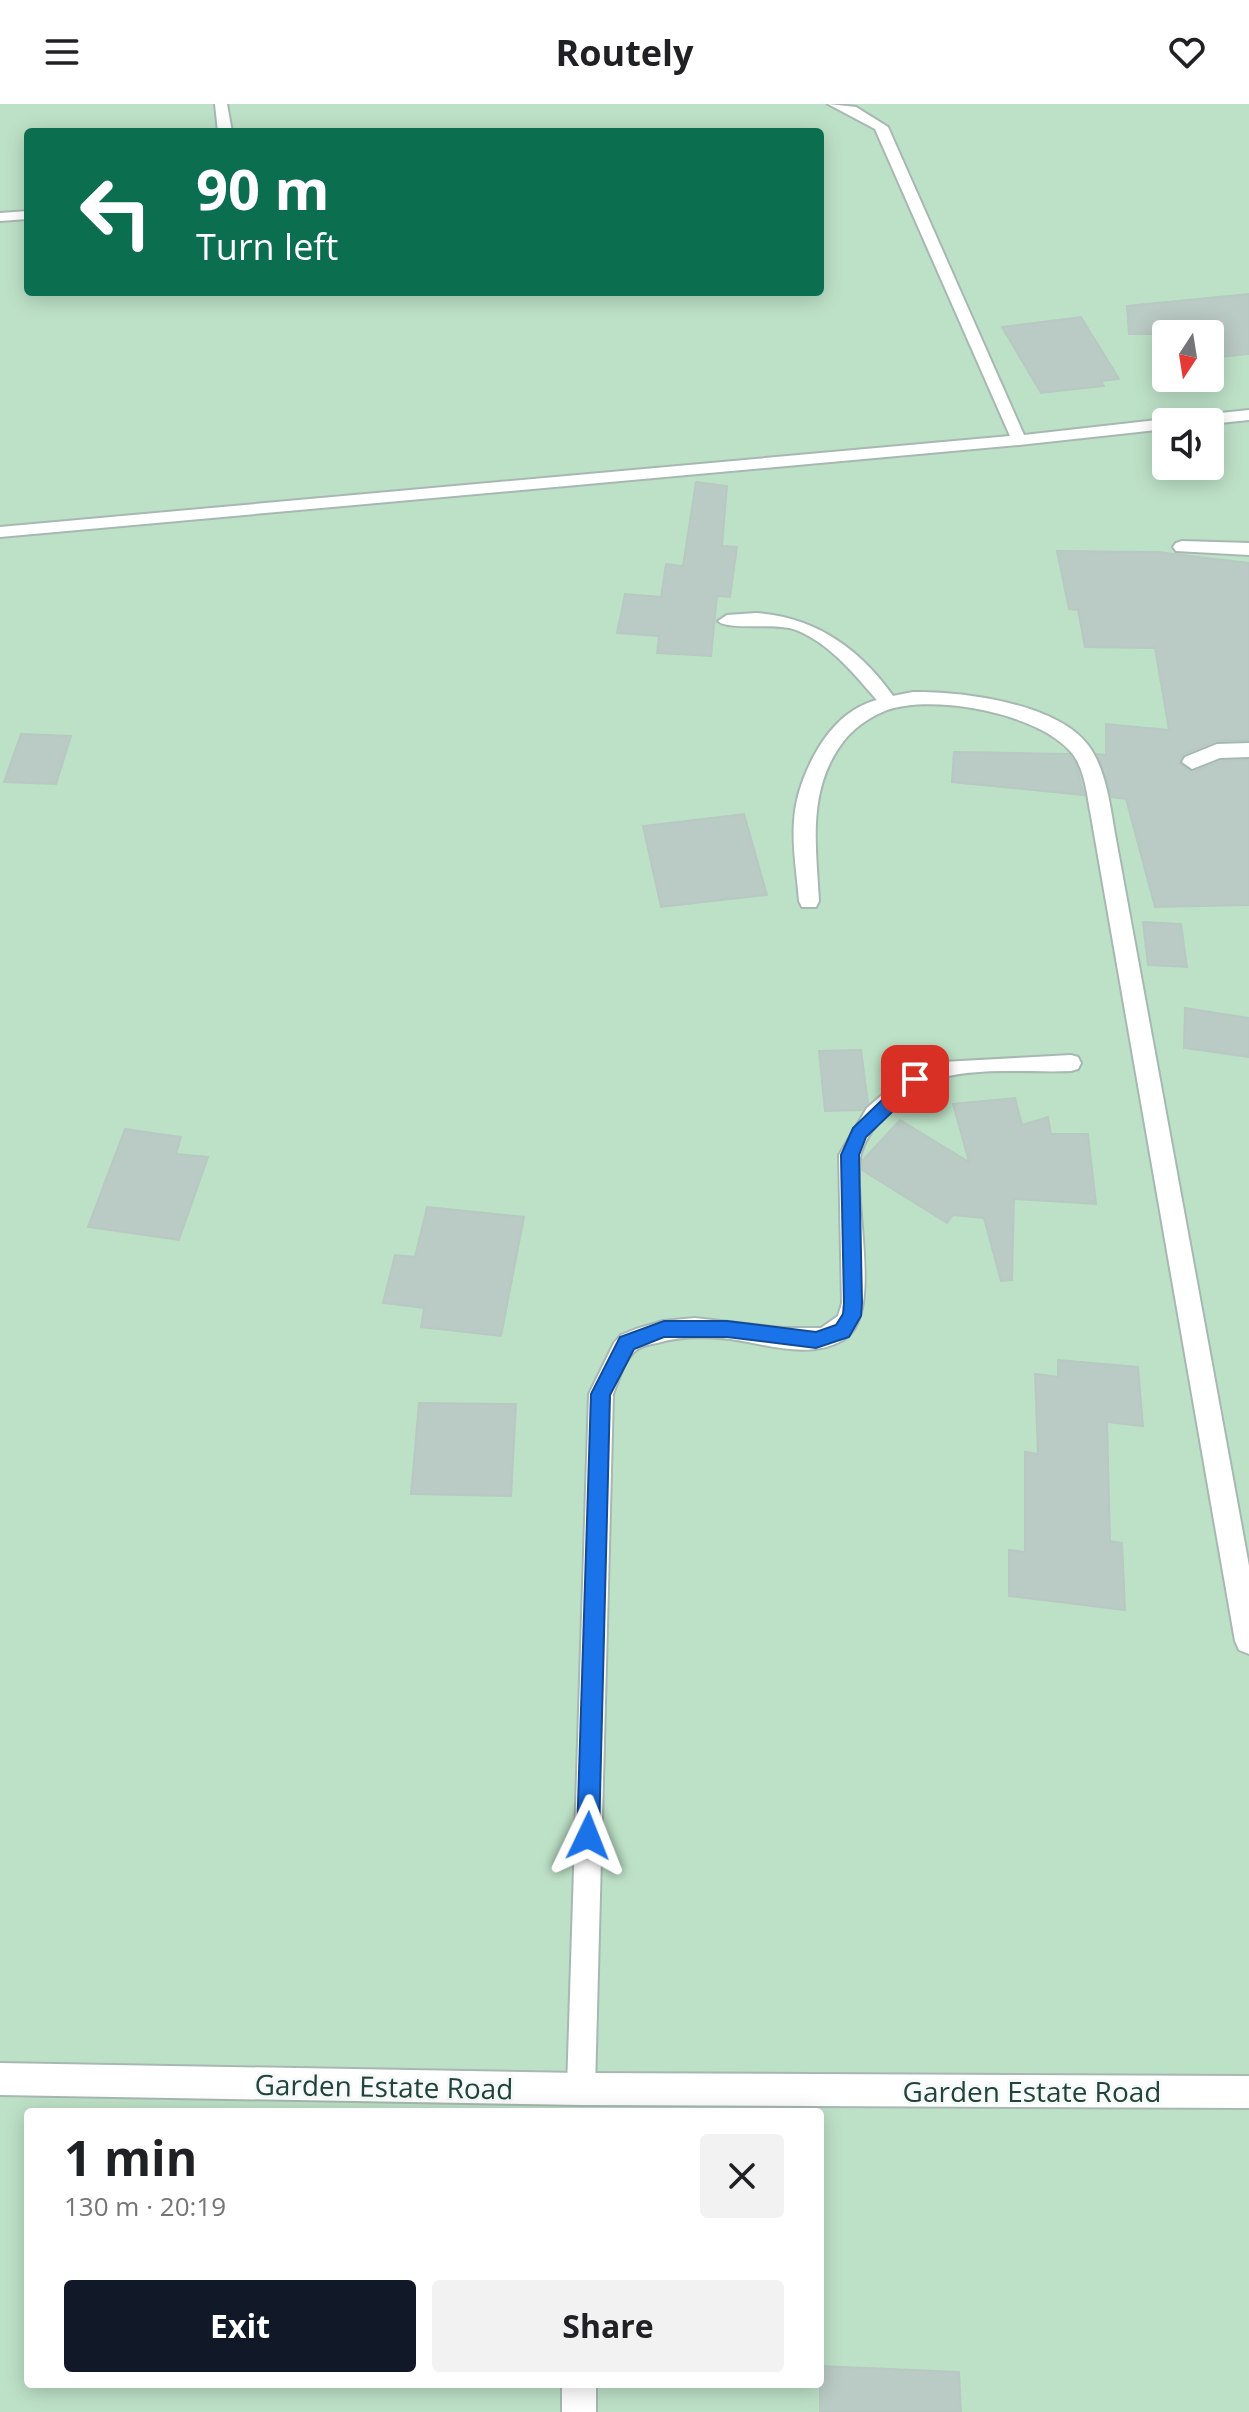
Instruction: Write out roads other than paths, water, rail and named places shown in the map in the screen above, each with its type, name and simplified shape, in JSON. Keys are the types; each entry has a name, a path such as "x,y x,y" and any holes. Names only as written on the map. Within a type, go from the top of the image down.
{"street":[{"path":"1182,547 1249,549"},
{"path":"809,901 805,810 820,768 841,732 853,720 889,703 939,698 990,703 1037,720 1070,739 1085,755 1113,880 1249,1641"},
{"path":"1192,762 1217,751 1249,750"},
{"name":"Garden Estate Road","path":"0,2079 581,2101 1249,2092"},
{"path":"579,2388 579,2412"}],"lane":[{"path":"221,104 224,128"},
{"path":"834,104 881,127 1019,440"},
{"path":"0,217 24,215"},
{"path":"1224,418 1249,415"},
{"path":"0,532 1152,426"},
{"path":"727,621 752,617 774,619 818,632 842,650 889,703"},
{"path":"581,2101 601,1394 612,1369 627,1343 664,1329 727,1329 816,1340 842,1331 852,1316 850,1155 859,1133 915,1079 941,1070 1071,1063"}]}
